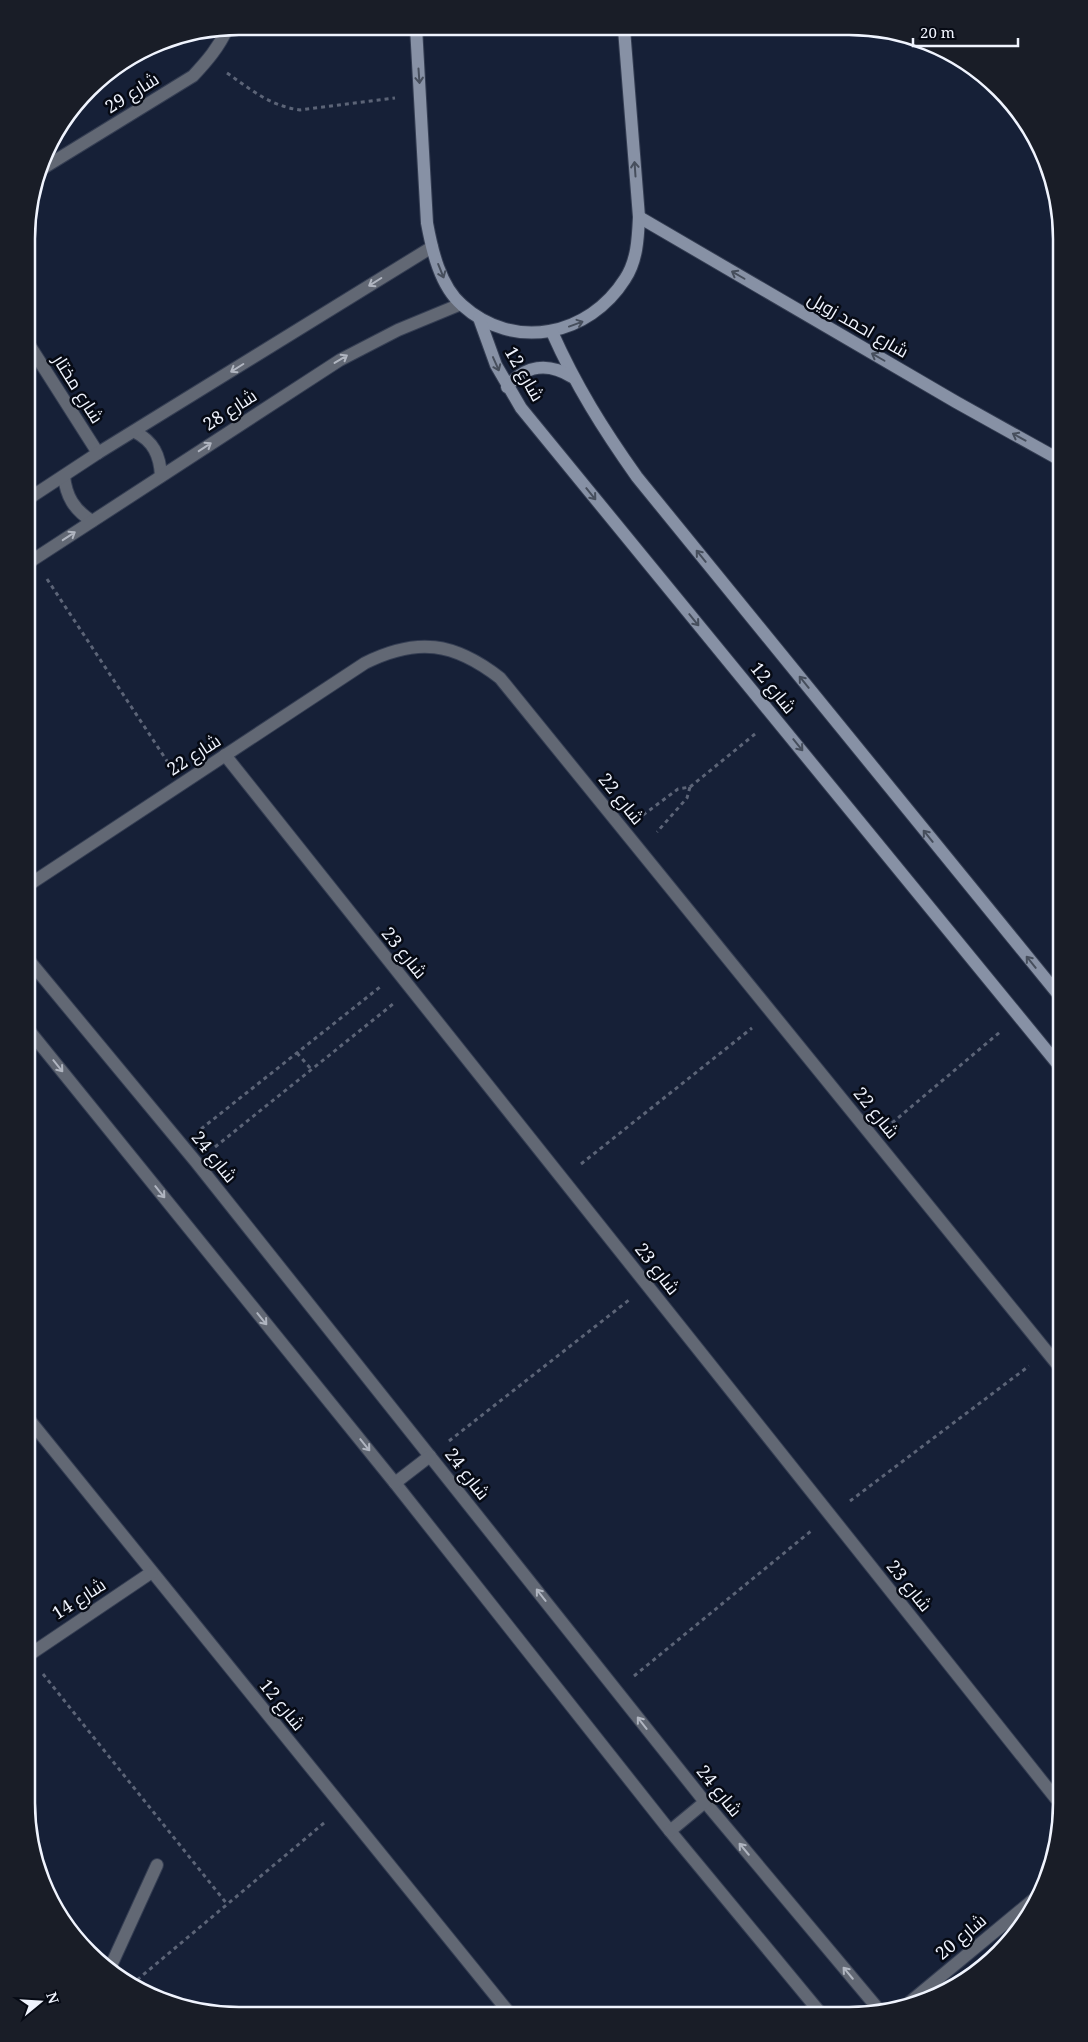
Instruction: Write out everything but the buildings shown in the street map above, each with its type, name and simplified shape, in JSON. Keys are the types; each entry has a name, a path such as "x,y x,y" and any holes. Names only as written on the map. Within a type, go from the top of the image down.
{"street":[{"name":"شارع 29","path":"49,165 193,76 208,60 224,35"},
{"path":"416,35 427,222 432,247 442,277 461,304 479,318 502,329 526,334 552,332 582,322 607,304 626,278 638,249 639,217 624,35"},
{"name":"شارع احمد زويل","path":"639,217 956,402 1053,456"},
{"name":"شارع 28","path":"35,495 98,453 135,432 432,247"},
{"name":"شارع 28","path":"35,558 340,360 398,330 461,304"},
{"name":"شارع 12","path":"479,318 490,350 507,388 537,428 1053,1057"},
{"name":"شارع 12","path":"552,332 572,377 599,423 637,477 1053,988"},
{"name":"شارع مختار","path":"35,354 98,453"},
{"path":"507,388 514,379 533,368 554,368 572,377"},
{"path":"135,432 144,436 155,449 160,464 160,476"},
{"path":"64,476 68,497 82,515 92,521"},
{"name":"شارع 22","path":"35,881 364,663 394,650 410,647 435,646 459,652 480,662 500,678 1053,1359"},
{"name":"شارع 23","path":"225,755 1053,1795"},
{"name":"شارع 24","path":"35,968 182,1144 705,1802 875,2005"},
{"path":"35,1038 396,1483 670,1831 816,2007"},
{"name":"شارع 12","path":"35,1427 504,2007"},
{"path":"396,1483 430,1456"},
{"name":"شارع 14","path":"35,1651 152,1572"},
{"path":"670,1831 705,1802"},
{"path":"112,1963 157,1864"},
{"name":"شارع 20","path":"919,1995 1024,1908"}],"path":[{"path":"208,60 268,102 284,108 300,110 420,95"},
{"path":"35,567 182,783"},
{"path":"623,829 678,789 690,787 775,718"},
{"path":"640,851 687,798 690,787"},
{"path":"182,1144 398,972"},
{"path":"196,1162 411,989"},
{"path":"562,1178 772,1012"},
{"path":"874,1138 1020,1016"},
{"path":"297,1053 311,1069"},
{"path":"430,1456 647,1286"},
{"path":"616,1690 830,1515 1048,1352"},
{"path":"35,1666 227,1904"},
{"path":"137,1980 342,1807"}]}
